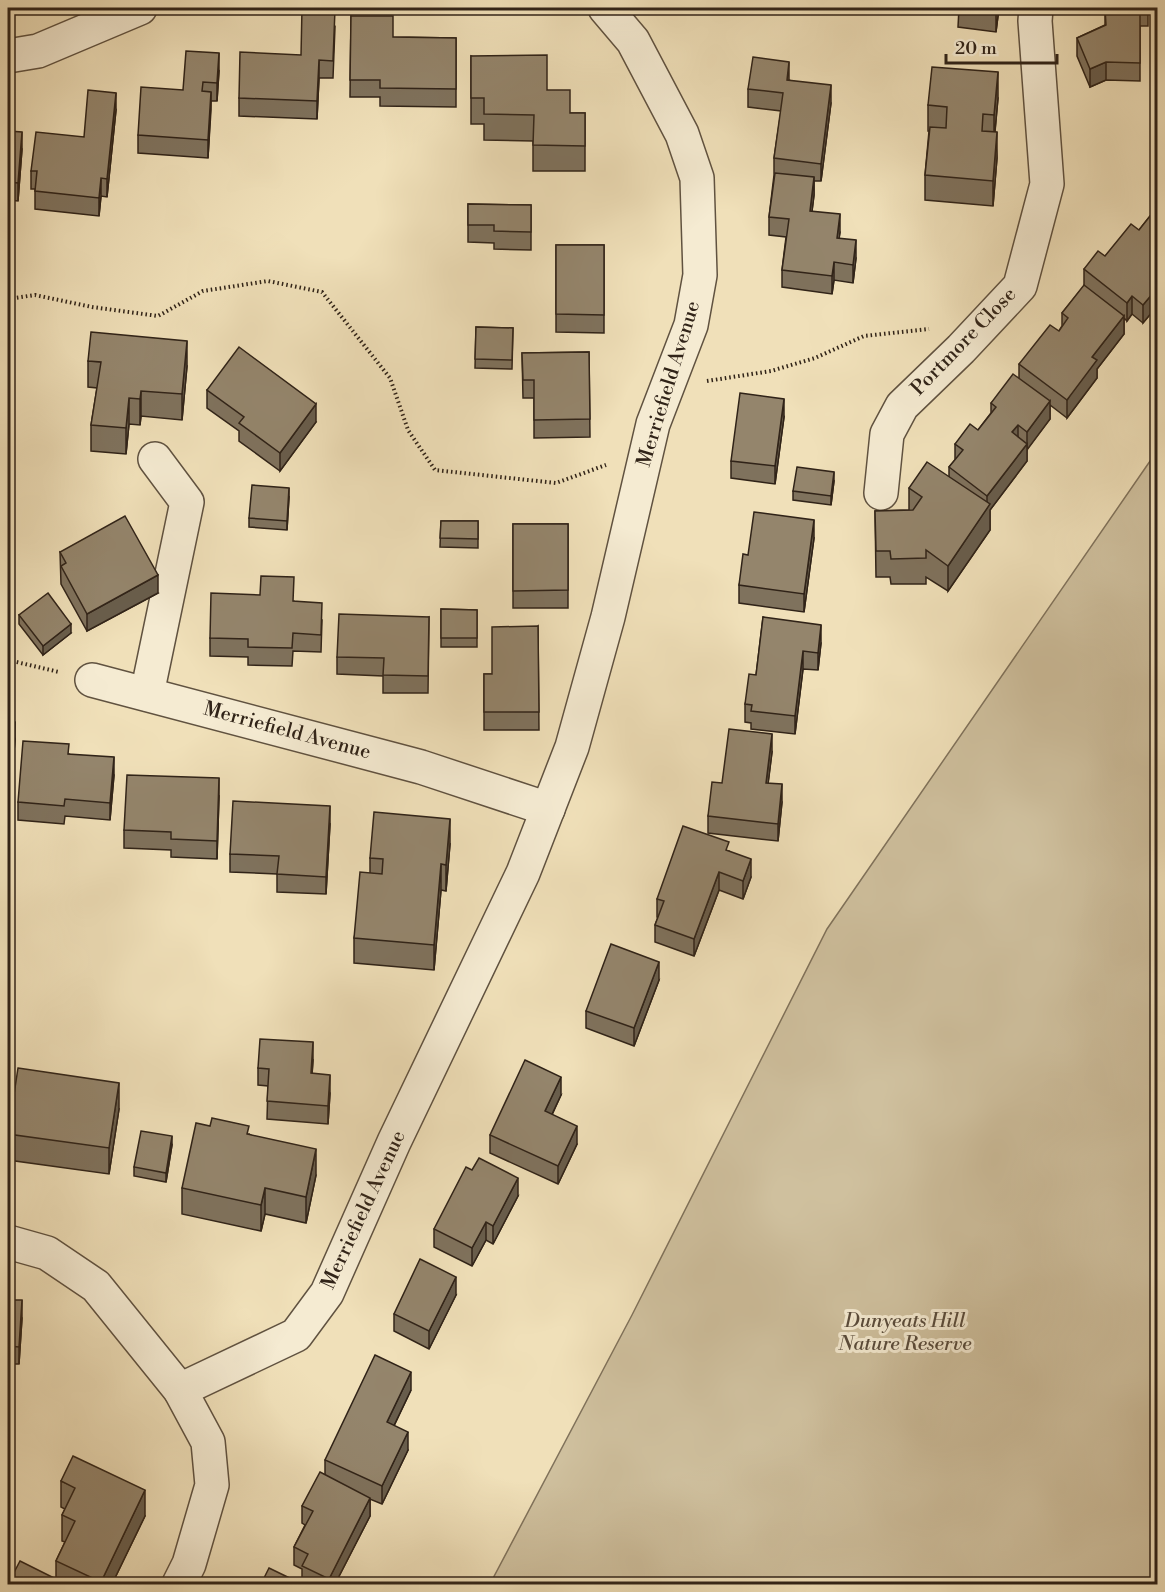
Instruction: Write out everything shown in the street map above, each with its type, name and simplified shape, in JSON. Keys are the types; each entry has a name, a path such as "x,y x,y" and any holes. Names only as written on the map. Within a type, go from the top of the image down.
{"street":[{"path":"8,56 38,51 140,8"},
{"name":"Merriefield Avenue","path":"180,1390 296,1335 327,1293 394,1142 523,873 575,736 608,617 653,424 691,325 700,274 697,178 682,134 633,41 605,8"},
{"name":"Portmore Close","path":"881,493 887,434 902,406 969,341 1020,286 1047,184 1035,33 1036,8"},
{"path":"147,694 187,502 155,459"},
{"name":"Merriefield Avenue","path":"92,680 421,767 548,809"},
{"path":"8,1242 46,1253 96,1286 180,1390 208,1442 212,1485 189,1564 179,1584"}],"path":[{"path":"8,299 35,295 92,307 158,316 203,291 268,281 322,292 390,378 408,430 435,470 556,483 614,461 647,454"},
{"path":"671,374 712,382 771,371 815,358 864,336 932,328"},
{"path":"8,660 92,680"}],"green space":[{"name":"Dunyeats Hill Nature Reserve","path":"1157,451 1157,1584 490,1584 632,1315 827,929"}],"building":[{"path":"302,8 335,9 333,61 319,60 317,101 239,98 240,52 301,55"},
{"path":"959,8 997,8 996,14"},
{"path":"1105,8 1140,8 1140,63 1106,62 1090,69 1077,38 1106,25"},
{"path":"351,16 393,16 393,37 456,38 456,89 380,88 380,80 350,80"},
{"path":"186,51 219,53 217,83 203,82 202,91 211,92 208,140 138,135 141,87 183,90"},
{"path":"547,55 547,90 570,90 570,113 585,113 585,146 533,145 534,115 484,114 484,98 471,98 471,56"},
{"path":"753,57 789,62 787,80 831,85 821,164 774,158 783,93 748,89"},
{"path":"932,67 998,72 994,115 983,114 982,131 997,132 993,181 925,175 930,127 946,128 947,107 928,105"},
{"path":"88,90 116,93 107,179 101,178 99,198 35,191 37,171 31,171 36,132 84,137"},
{"path":"8,131 22,132 18,183 8,182"},
{"path":"775,173 814,177 810,211 840,214 837,238 856,240 853,265 834,262 832,276 782,270 789,219 769,217"},
{"path":"468,204 531,205 531,232 494,231 494,225 468,225"},
{"path":"1158,206 1158,287 1143,305 1132,296 1127,303 1084,269 1098,251 1105,256 1131,224 1139,230"},
{"path":"556,245 604,245 604,315 556,314"},
{"path":"1084,285 1124,316 1092,357 1097,360 1067,400 1019,364 1050,325 1059,331 1068,318 1062,313"},
{"path":"476,327 513,328 512,360 475,359"},
{"path":"91,332 187,341 182,394 141,391 140,399 129,398 126,428 91,425 101,362 88,361"},
{"path":"239,347 316,404 280,453 239,423 244,417 207,390"},
{"path":"589,352 590,419 534,420 534,380 523,380 522,353"},
{"path":"1013,374 1050,401 1027,432 1018,425 1012,432 1027,444 987,496 949,467 963,450 955,444 970,424 978,430 996,407 991,403"},
{"path":"740,393 784,399 775,466 731,461"},
{"path":"927,462 990,504 948,566 926,550 926,558 891,559 890,551 876,551 875,511 913,510 922,497 909,488"},
{"path":"797,467 834,472 831,496 793,491"},
{"path":"252,485 289,488 287,521 249,518"},
{"path":"754,512 814,520 804,594 739,585 743,554 748,555"},
{"path":"125,516 158,575 87,614 61,566 66,563 60,552"},
{"path":"441,521 478,521 478,539 440,538"},
{"path":"513,524 568,524 568,590 513,591"},
{"path":"261,576 294,577 293,601 322,603 321,635 293,633 292,648 248,647 248,639 210,638 211,593 260,595"},
{"path":"48,593 71,624 43,646 19,615"},
{"path":"441,609 477,610 477,638 441,638"},
{"path":"339,614 429,617 428,676 383,675 384,658 337,657"},
{"path":"763,617 821,625 818,653 803,651 795,716 751,711 752,705 745,704 749,674 756,675"},
{"path":"538,626 539,712 484,712 484,674 492,674 492,627"},
{"path":"8,721 15,722 10,785 8,785"},
{"path":"729,729 772,734 766,783 782,784 778,824 708,816 712,782 722,783"},
{"path":"23,741 69,744 68,754 114,757 110,803 65,799 64,806 18,802"},
{"path":"127,775 219,778 217,841 171,839 171,832 124,830"},
{"path":"233,801 330,806 326,877 277,874 279,856 230,854"},
{"path":"374,812 450,819 446,865 441,864 434,945 354,938 360,872 382,874 383,859 370,858"},
{"path":"683,826 729,842 726,850 751,859 743,881 719,872 694,939 655,925 664,901 657,899"},
{"path":"611,944 659,962 634,1028 586,1011"},
{"path":"260,1039 313,1042 311,1073 330,1075 328,1106 267,1101 269,1069 258,1068"},
{"path":"525,1060 561,1077 545,1111 577,1126 558,1166 490,1135"},
{"path":"18,1068 119,1083 109,1148 8,1134"},
{"path":"212,1118 249,1126 247,1134 316,1149 306,1197 265,1188 261,1205 182,1188 196,1123 210,1126"},
{"path":"141,1131 172,1136 166,1173 134,1167"},
{"path":"479,1158 518,1178 493,1226 486,1222 472,1248 434,1229 466,1167 472,1170"},
{"path":"420,1259 456,1277 429,1331 394,1314"},
{"path":"8,1300 22,1300 19,1347 8,1346"},
{"path":"375,1355 411,1372 387,1422 408,1432 382,1486 325,1460"},
{"path":"73,1456 145,1490 101,1582 56,1561 75,1521 62,1515 75,1488 61,1481"},
{"path":"320,1472 370,1498 329,1579 302,1566 308,1554 294,1547 313,1511 302,1506"},
{"path":"20,1561 66,1584 8,1584"},
{"path":"269,1568 302,1584 261,1584"}]}
